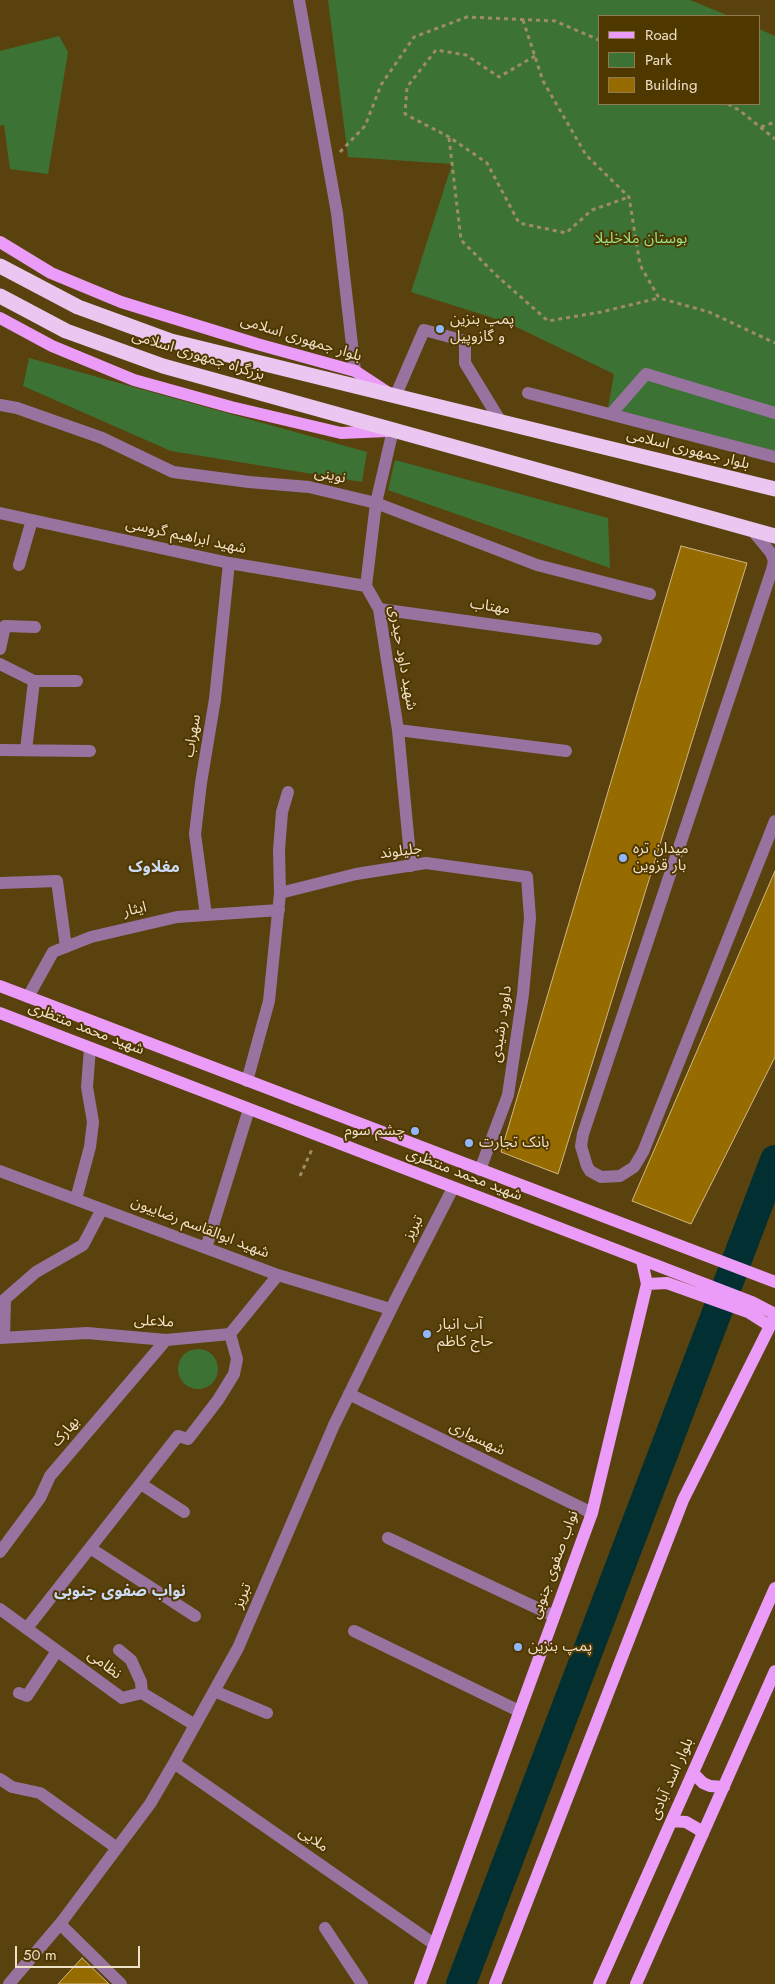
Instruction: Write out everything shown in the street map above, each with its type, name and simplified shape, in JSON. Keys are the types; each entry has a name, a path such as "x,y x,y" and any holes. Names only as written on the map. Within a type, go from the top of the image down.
{"highway":[{"name":"بزرگراه جمهوری اسلامی","path":"0,266 78,307 171,342 395,397"},
{"name":"بزرگراه جمهوری اسلامی","path":"0,296 66,331 163,366 393,430"},
{"name":"بلوار جمهوری اسلامی","path":"395,397 775,490"},
{"path":"393,430 775,536"}],"main road":[{"name":"بلوار جمهوری اسلامی","path":"0,242 51,273 121,302 354,371 395,397"},
{"path":"0,318 52,346 134,380 341,433 393,430"},
{"name":"شهید محمد منتظری","path":"0,986 775,1282"},
{"name":"شهید محمد منتظری","path":"0,1013 642,1261 669,1278 750,1307 773,1319"},
{"name":"نواب صفوی جنوبی","path":"420,1984 592,1513 647,1284 642,1261"},
{"path":"647,1284 669,1278"},
{"path":"495,1984 683,1500 773,1319"},
{"name":"بلوار اسد آبادی","path":"599,1984 775,1588"},
{"path":"636,1984 775,1671"},
{"path":"693,1773 697,1779 710,1786 724,1787"},
{"path":"672,1821 686,1822 703,1834"}],"street":[{"path":"298,0 337,213 354,371"},
{"path":"395,397 424,330 465,340 465,363 501,422"},
{"path":"611,414 646,374 775,413"},
{"path":"528,393 775,457"},
{"name":"نوینی","path":"0,405 17,408 102,438 173,472 249,482 309,487 376,503 537,565 650,594"},
{"path":"366,586 376,503 393,430"},
{"name":"شهید ابراهیم گروسی","path":"0,513 230,563 366,586"},
{"path":"19,566 32,520"},
{"path":"752,530 771,553 774,561 767,587 583,1134 581,1146 587,1166 590,1171 601,1177 620,1176 634,1167 643,1152 775,821"},
{"name":"سهراب","path":"206,915 195,834 201,783 216,699 230,563"},
{"name":"شهید داود حیدری","path":"366,586 379,608 398,730 410,866"},
{"name":"مهتاب","path":"379,608 596,639"},
{"path":"0,648 4,626 35,626"},
{"path":"0,664 34,681 77,681"},
{"path":"26,750 34,681"},
{"path":"398,730 566,751"},
{"path":"0,750 90,751"},
{"path":"247,1081 269,1001 279,910 279,850 282,812 288,792"},
{"name":"جلیلوند","path":"280,893 339,878 426,863 526,877"},
{"name":"داوود رشیدی","path":"480,1170 508,1095 523,994 530,918 526,877"},
{"path":"0,883 57,881 66,946"},
{"name":"ایثار","path":"28,997 53,952 91,937 177,917 279,910"},
{"path":"76,1199 90,1147 93,1122 87,1088 90,1048"},
{"path":"206,1248 249,1109"},
{"name":"شهید ابوالقاسم رضاییون","path":"0,1171 278,1275 390,1309"},
{"name":"تبریز","path":"9,1984 60,1924 150,1804 174,1763 238,1648 334,1425 390,1309 453,1188"},
{"path":"2,1338 5,1299 36,1272 83,1245 102,1209"},
{"path":"27,1628 178,1436 188,1439 218,1400 234,1374 237,1359 230,1334 278,1275"},
{"name":"ملاعلی","path":"2,1338 87,1333 166,1340 194,1339 230,1334"},
{"name":"بهارک","path":"0,1552 40,1498 50,1476 166,1340"},
{"name":"شهسواری","path":"349,1394 592,1513"},
{"path":"140,1484 184,1512"},
{"path":"388,1538 554,1616"},
{"path":"90,1548 194,1616"},
{"name":"نظامی","path":"0,1609 122,1698 142,1694"},
{"path":"354,1631 519,1711"},
{"path":"19,1693 27,1696 57,1650"},
{"path":"119,1650 131,1660 141,1682 142,1694 195,1725"},
{"path":"214,1691 267,1713"},
{"name":"ملایی","path":"174,1763 434,1944"},
{"path":"0,1779 12,1787 40,1793 117,1848"},
{"path":"60,1924 121,1984"},
{"path":"325,1928 362,1984"}],"path":[{"path":"328,165 365,126 381,85 414,37 467,17 555,21 598,40"},
{"path":"523,20 543,81 586,155 629,197 640,266 659,298"},
{"path":"535,56 499,77 466,55 436,50 407,88 405,114 449,137 487,163 519,223 566,233 592,210 629,197"},
{"path":"730,105 739,110 775,139"},
{"path":"761,127 775,122"},
{"path":"449,137 461,240 496,275 548,321 601,312 659,298 710,312 775,343"},
{"path":"300,1176 318,1136"}],"green space":[{"name":"بوستان ملاخلیلا","path":"328,0 690,0 727,15 598,15 598,105 760,105 760,29 775,36 775,451 608,408 614,374 506,322 411,292 452,164 348,157"},
{"path":"59,36 68,52 48,174 10,169 4,125 0,126 0,51"},
{"path":"29,358 367,452 362,482 171,451 23,386"},
{"path":"395,460 608,518 610,568 388,490"},
{"path":"202,1349 209,1352 215,1358 218,1369 217,1377 209,1386 202,1389 194,1389 187,1386 179,1377 178,1365 181,1358 190,1350"}],"building":[{"name":"میدان تره بار قزوین","path":"681,546 747,563 558,1174 501,1152"},
{"path":"775,871 775,1057 691,1224 632,1201"},
{"path":"82,1958 109,1984 58,1984"}],"waterway":[{"path":"461,1984 775,1160"}],"place":[{"name":"پمپ بنزین و گازوپیل","path":"440,329"},
{"name":"میدان تره بار قزوین","path":"623,858"},
{"name":"چشم سوم","path":"415,1131"},
{"name":"بانک تجارت","path":"469,1143"},
{"name":"آب انبار حاج کاظم","path":"427,1334"},
{"name":"پمپ بنزین","path":"518,1647"}],"district":[{"name":"مغلاوک","path":"154,868"},
{"name":"نواب صفوی جنوبی","path":"120,1592"}]}
